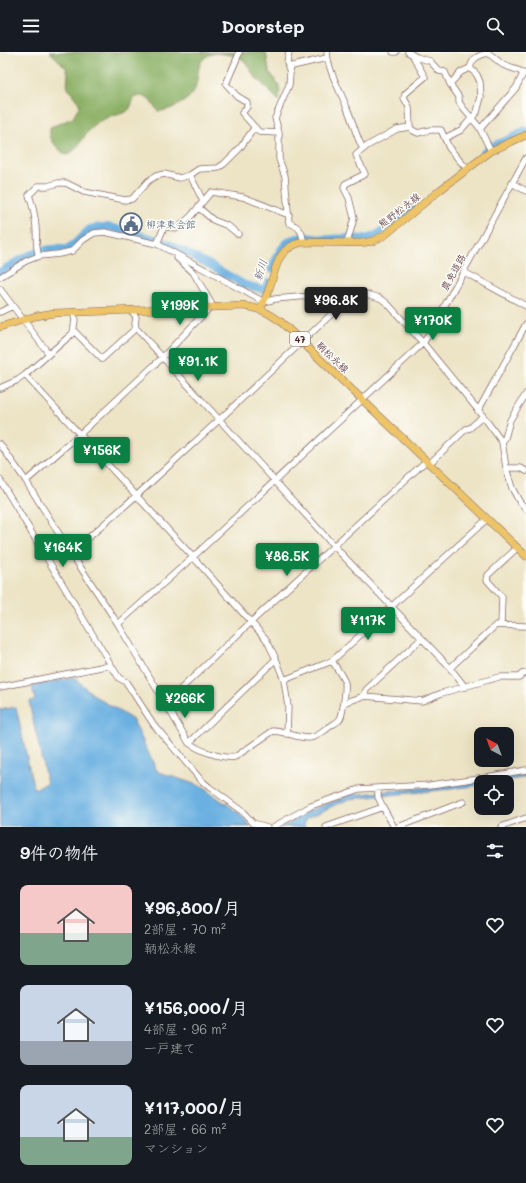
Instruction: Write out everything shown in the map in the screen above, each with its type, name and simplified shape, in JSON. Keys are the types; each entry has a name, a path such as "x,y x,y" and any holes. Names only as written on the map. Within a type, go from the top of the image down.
{"main road":[{"name":"熊野松永線","path":"262,305 269,290 277,262 281,254 303,238 331,243 360,243 373,241 385,235 465,167 489,149 526,136"},
{"name":"鞆松永線","path":"0,327 36,316 73,312 262,305 302,341 526,556"}],"street":[{"path":"239,52 226,84 238,96 247,102 247,107 242,113 259,132 279,134"},
{"path":"289,52 286,62 290,73 289,85 275,118 279,134 279,159 285,176 290,223 296,225 303,238"},
{"path":"408,52 430,61 439,71 445,72 450,84 460,97 459,102 479,126 489,149"},
{"path":"470,68 472,61 488,52 503,65 525,73 516,88 480,129"},
{"path":"288,67 327,55 362,149"},
{"path":"416,56 414,58 425,77 405,94 404,98 409,108 410,127 418,133 430,130 441,130 449,148 465,167"},
{"path":"450,84 460,72 470,68"},
{"path":"445,138 460,130 477,112 481,96 480,82 477,75 470,68"},
{"path":"39,256 36,249 36,226 33,205 29,195 38,186 66,183 84,192 125,200 132,199 148,181 156,176 164,174 180,178 190,175 199,169 218,168 240,148 255,127"},
{"path":"346,243 354,218 349,198 344,188 345,184 365,174 356,155 362,149 397,129 410,127"},
{"name":"農免道路","path":"118,624 193,557 423,343 464,272 526,158"},
{"path":"190,175 203,201"},
{"path":"512,183 526,191"},
{"path":"156,244 164,227 178,228 211,192 243,197 289,215"},
{"path":"198,207 213,220 228,226 238,234"},
{"path":"0,277 26,261 39,256 72,251 83,240 94,233 105,232 156,244 178,255 262,305 275,299 357,292 380,298 387,303 423,343 483,416 502,442 506,468 512,488 519,501 526,509"},
{"path":"26,481 80,434 162,357 210,307 211,303 192,272 177,258 178,255"},
{"path":"464,272 526,306"},
{"path":"0,289 49,354"},
{"path":"71,553 220,420 339,307 346,308 357,292"},
{"path":"0,312 13,306"},
{"path":"131,310 136,317 136,328 276,480 334,546 450,668 465,687"},
{"path":"73,312 74,332 102,359 136,328"},
{"path":"478,411 526,324"},
{"path":"0,388 18,380 25,375 74,332"},
{"path":"25,375 193,557 266,640 276,659 284,680 288,707 287,734"},
{"path":"502,442 505,438 510,420 526,394"},
{"path":"166,703 334,546 466,429 470,428 483,416"},
{"path":"0,444 26,481 118,624 189,743 202,750 222,757 230,758 235,757 273,732 278,731 310,738 315,736 340,719 344,703 345,683 332,662"},
{"path":"506,468 521,468 526,471"},
{"path":"0,480 119,678 126,682 154,725 201,780 243,812 253,823 267,827"},
{"path":"284,680 332,662 487,519"},
{"path":"500,625 502,597 487,580 488,575 517,548"},
{"path":"450,668 496,625 526,626"},
{"path":"364,696 366,690 421,639"},
{"path":"189,743 276,659"},
{"path":"0,687 111,665"},
{"path":"344,703 364,696 422,701 442,693 499,677 519,676 526,673"},
{"path":"273,827 311,806 359,789 378,792 526,770"},
{"path":"378,792 394,827"},
{"path":"398,827 462,802"},
{"path":"326,827 384,807"},
{"path":"501,827 526,818"}],"green space":[{"path":"50,52 266,52 269,71 278,84 280,91 279,101 256,78 242,59 230,55 217,53 212,54 202,60 195,89 193,93 184,101 168,110 158,111 152,103 143,96 137,97 134,99 130,108 124,113 99,122 87,133 73,152 66,155 51,139 51,127 73,118 79,107 79,103 67,87 68,73 66,68"}],"water":[{"path":"74,678 96,697 133,720 156,769 159,772 200,786 238,812 251,827 0,827 0,710 16,707 34,790 47,783 29,702 35,699 32,686"},
{"path":"526,773 526,777 514,779 514,775"},
{"path":"474,781 474,786 349,799 309,817 306,819 304,824 305,827 280,827 289,824 304,813 350,795"}],"waterway":[{"name":"新川","path":"484,152 491,147 526,131"},
{"name":"新川","path":"272,269 280,251 288,242 294,239 300,237 323,239 366,239 380,233 413,208"},
{"name":"新川","path":"0,272 34,253 51,249 69,249 90,229 110,227 155,239 171,245 243,284 266,290 268,282"}],"place":[{"name":"柳津東会館","path":"131,224"}]}
